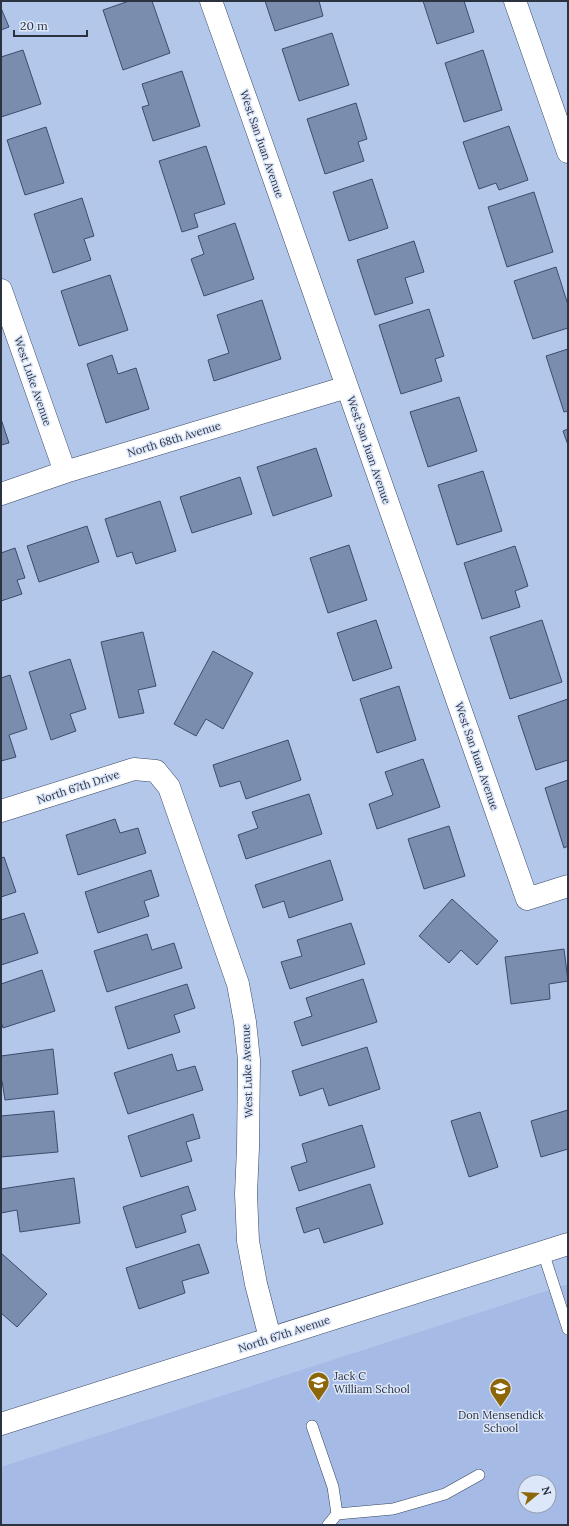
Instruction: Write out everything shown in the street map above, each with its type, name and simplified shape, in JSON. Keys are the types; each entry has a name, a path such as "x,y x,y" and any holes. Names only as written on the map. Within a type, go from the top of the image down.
{"street":[{"name":"West San Juan Avenue","path":"211,1 527,899 568,886"},
{"path":"515,1 568,152"},
{"name":"West Luke Avenue","path":"1,290 65,472"},
{"name":"North 68th Avenue","path":"1,494 65,472 347,387"},
{"name":"North 67th Drive","path":"1,811 134,769 156,771"},
{"name":"West Luke Avenue","path":"156,771 169,788 238,984 245,1022 248,1060 248,1148 246,1194 248,1241 256,1284 270,1338"},
{"name":"North 67th Avenue","path":"1,1424 568,1244"}],"lane":[{"path":"543,1252 568,1329"},
{"path":"312,1426 333,1487 337,1514"},
{"path":"328,1525 337,1514 393,1509 444,1494 479,1475"}],"shaded area":[{"name":"Jack C William School","path":"568,1284 568,1525 1,1525 1,1467"}],"building":[{"path":"129,1 152,1 170,53 123,70 103,10"},
{"path":"265,1 319,1 323,16 275,31"},
{"path":"423,1 464,1 474,32 437,44"},
{"path":"1,8 9,27 1,30"},
{"path":"332,33 349,85 299,101 282,49"},
{"path":"23,50 41,104 1,117 1,57"},
{"path":"483,50 502,110 464,122 445,63"},
{"path":"182,71 200,126 153,141 142,107 149,105 142,84"},
{"path":"356,103 367,139 358,142 364,161 325,174 307,119"},
{"path":"509,126 528,180 499,190 496,183 479,189 463,142"},
{"path":"46,127 64,183 25,195 7,140"},
{"path":"206,146 225,204 194,214 198,227 182,232 159,161"},
{"path":"372,179 388,228 349,241 333,192"},
{"path":"534,192 553,252 507,267 488,207"},
{"path":"82,198 94,236 84,239 91,260 53,273 34,214"},
{"path":"235,223 254,279 204,296 191,259 204,254 198,236"},
{"path":"414,241 424,272 405,278 413,303 375,315 357,260"},
{"path":"556,267 568,305 568,328 533,339 514,281"},
{"path":"110,275 128,330 79,346 61,291"},
{"path":"262,300 281,359 214,381 208,360 229,353 217,315"},
{"path":"429,309 444,356 435,359 442,381 401,394 379,325"},
{"path":"568,349 568,411 564,412 546,356"},
{"path":"112,355 118,374 136,368 149,409 106,423 87,364"},
{"path":"459,397 477,451 428,467 410,412"},
{"path":"1,419 9,443 1,445"},
{"path":"568,429 568,445 563,431"},
{"path":"316,448 332,496 273,516 257,467"},
{"path":"483,471 502,531 457,545 438,485"},
{"path":"240,477 252,514 192,533 180,497"},
{"path":"160,501 176,551 136,564 132,552 117,557 105,519"},
{"path":"87,526 99,562 39,582 27,546"},
{"path":"349,545 367,600 328,613 310,558"},
{"path":"515,546 528,586 515,591 520,607 482,619 464,563"},
{"path":"15,548 25,578 17,580 22,594 1,601 1,553"},
{"path":"376,620 392,668 353,681 337,633"},
{"path":"542,620 562,682 510,699 490,637"},
{"path":"143,632 156,686 138,690 144,713 119,718 101,642"},
{"path":"213,651 253,673 223,729 206,719 196,736 174,724"},
{"path":"70,659 86,709 70,714 76,731 51,740 29,672"},
{"path":"10,675 27,729 9,735 16,757 1,761 1,678"},
{"path":"399,686 416,740 377,753 360,699"},
{"path":"568,699 568,760 536,770 518,716"},
{"path":"288,740 301,780 246,799 240,781 220,787 213,765"},
{"path":"423,759 440,807 377,829 369,804 393,795 385,772"},
{"path":"568,780 568,846 564,848 545,788"},
{"path":"309,794 322,834 246,859 238,835 258,828 252,812"},
{"path":"115,819 120,833 138,828 146,853 78,875 66,835"},
{"path":"449,826 465,876 424,889 408,839"},
{"path":"4,857 16,892 1,897 1,858"},
{"path":"330,860 343,900 289,918 284,901 263,908 255,885"},
{"path":"151,870 159,896 144,901 149,916 98,933 85,892"},
{"path":"452,899 498,941 477,965 461,950 449,963 419,936"},
{"path":"24,913 38,953 1,965 1,920"},
{"path":"351,923 365,964 290,989 281,962 302,956 297,940"},
{"path":"147,934 152,950 174,943 182,968 107,992 94,951"},
{"path":"564,949 568,981 549,984 550,999 511,1004 505,957"},
{"path":"42,970 55,1011 3,1028 1,1022 1,984"},
{"path":"363,979 377,1022 302,1046 294,1022 312,1016 306,998"},
{"path":"187,984 195,1008 174,1015 180,1032 128,1049 115,1007"},
{"path":"367,1047 380,1089 329,1106 323,1088 300,1096 292,1071"},
{"path":"53,1049 58,1094 5,1100 1,1081 1,1056"},
{"path":"172,1054 177,1071 195,1066 203,1090 128,1114 114,1073"},
{"path":"568,1110 568,1149 541,1157 531,1121"},
{"path":"54,1111 58,1152 1,1157 1,1116"},
{"path":"480,1112 498,1167 469,1177 451,1121"},
{"path":"193,1114 200,1138 186,1142 192,1161 141,1177 128,1136"},
{"path":"362,1125 375,1167 299,1191 291,1167 307,1162 302,1144"},
{"path":"74,1178 80,1223 20,1232 17,1210 1,1213 1,1189"},
{"path":"370,1184 383,1224 324,1243 319,1228 304,1233 296,1208"},
{"path":"188,1186 196,1210 181,1215 186,1232 136,1248 123,1207"},
{"path":"199,1244 209,1273 182,1281 185,1293 139,1309 126,1268"},
{"path":"1,1253 47,1294 17,1327 1,1313"}],"place":[{"name":"Jack C William School","path":"318,1402"},
{"name":"Don Mensendick School","path":"501,1408"}]}
